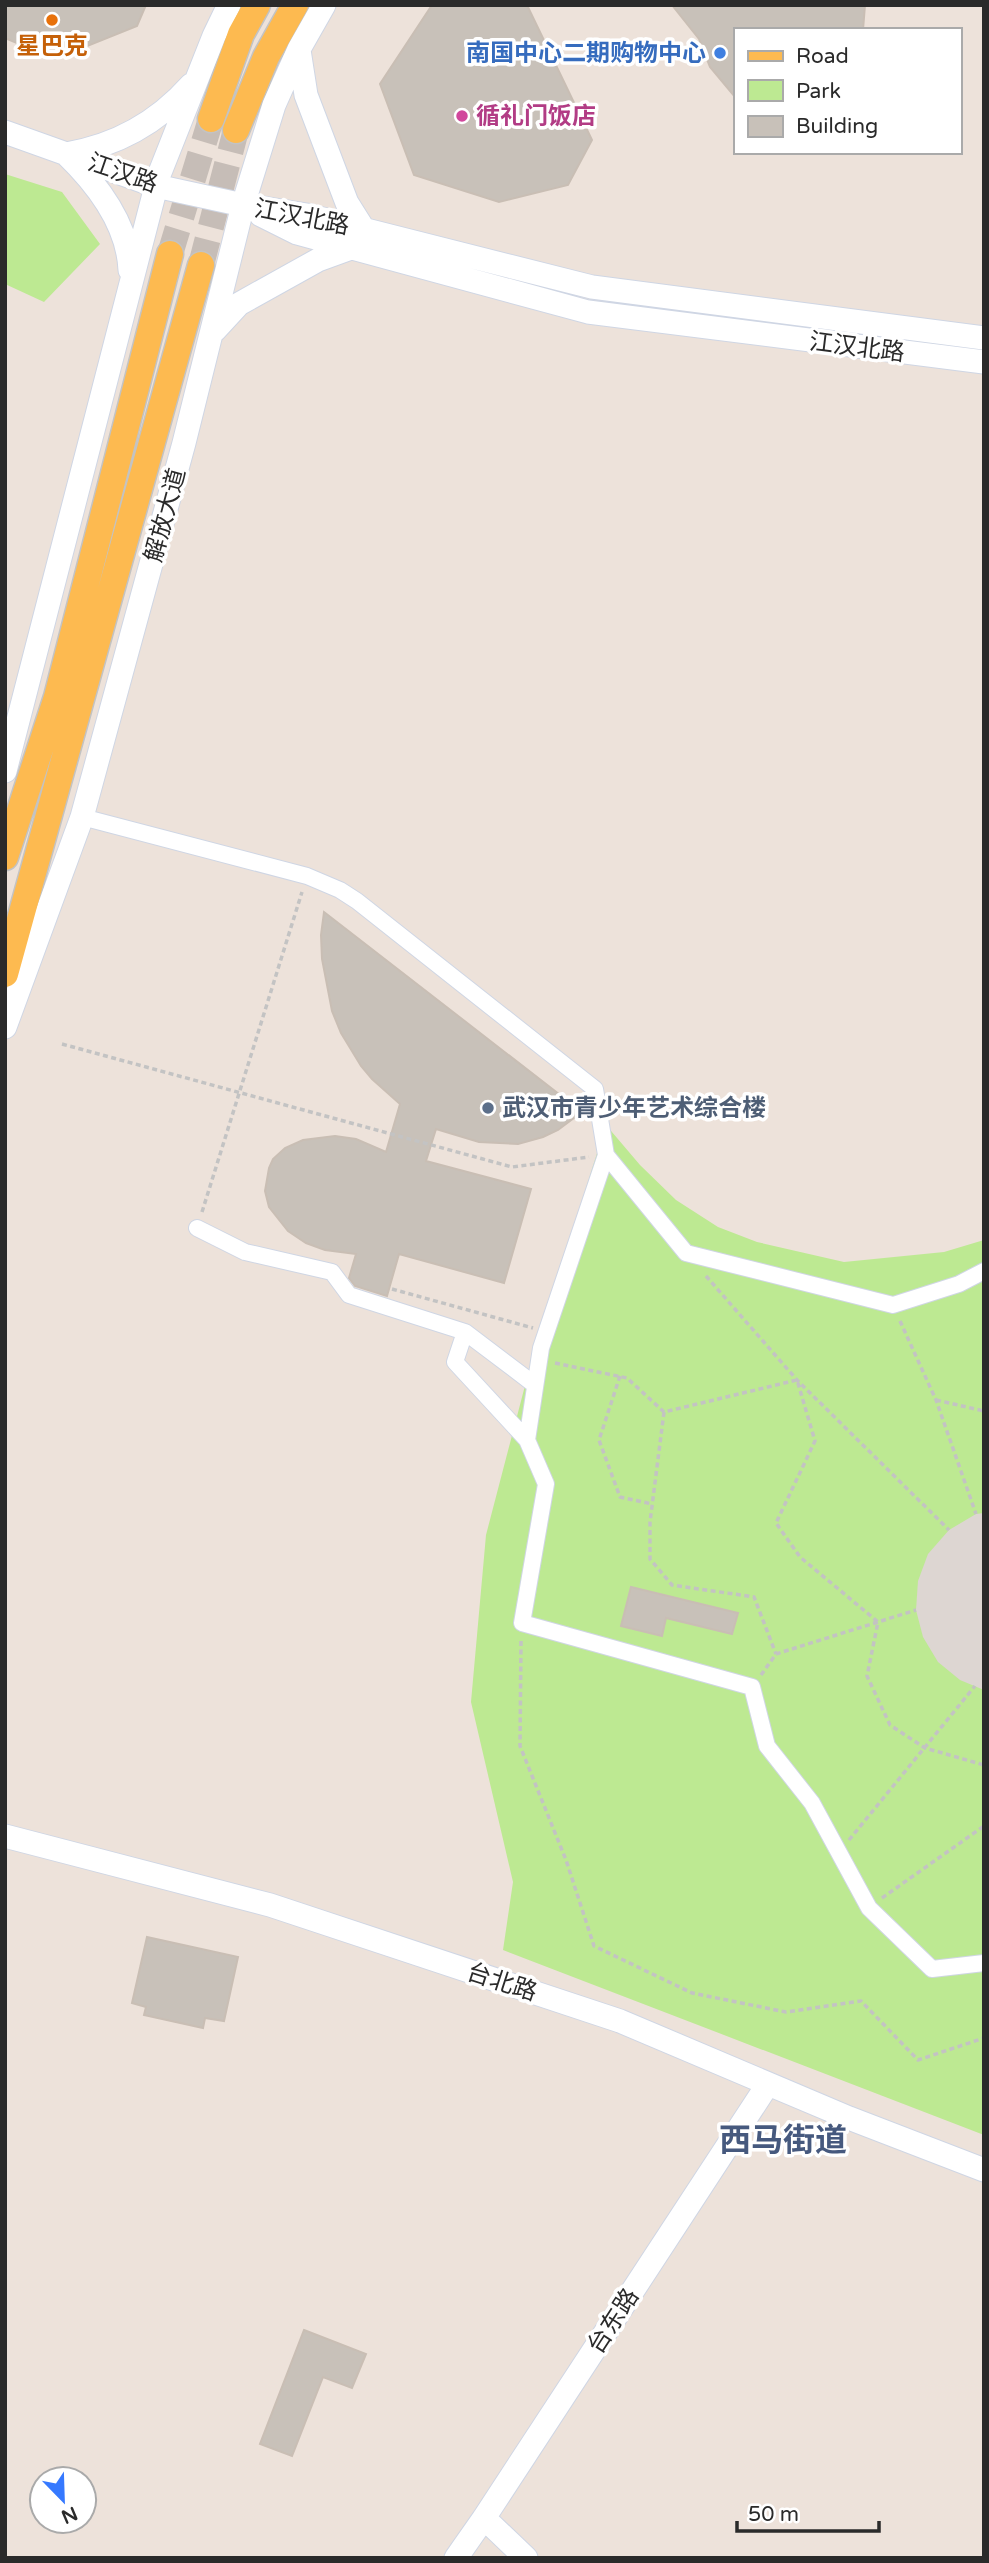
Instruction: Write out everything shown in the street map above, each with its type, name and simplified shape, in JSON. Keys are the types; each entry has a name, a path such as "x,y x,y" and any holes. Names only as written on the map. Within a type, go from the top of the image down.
{"main road":[{"path":"5,771 156,186 197,78 229,5"},
{"path":"211,119 242,34 257,5"},
{"path":"236,130 266,57 295,5"},
{"name":"解放大道","path":"5,1027 82,817 184,443 243,205 274,105 299,50 324,5"},
{"path":"211,335 225,316 239,304 357,239 347,203 306,95 299,50"},
{"path":"66,154 91,150 128,134 157,117 197,78"},
{"name":"江汉路","path":"5,132 156,186 243,205"},
{"path":"66,154 86,173 110,209 127,245 130,286"},
{"name":"江汉北路","path":"243,205 307,215 357,239 588,312 984,362"},
{"name":"江汉北路","path":"357,239 592,287 984,338"},
{"path":"5,857 57,697 170,254"},
{"name":"解放大道","path":"5,974 201,265"},
{"name":"台北路","path":"5,1836 270,1905 620,2021 768,2084 984,2170"},
{"name":"台东路","path":"456,2558 768,2084"},
{"path":"484,2518 526,2558"}],"street":[{"path":"82,817 307,876 332,887 357,901 595,1089 606,1155 546,1332 539,1359 527,1440"},
{"path":"606,1155 686,1253 893,1305 959,1284 984,1271"},
{"path":"197,1228 245,1252 332,1272 349,1295 465,1332 535,1385"},
{"path":"465,1332 455,1362 527,1440 546,1484 522,1623 752,1687 767,1746 813,1803 869,1908 932,1969 984,1962"}],"path":[{"path":"197,1228 307,876"},
{"path":"62,1044 512,1167 606,1155"},
{"path":"686,1253 797,1380 949,1530"},
{"path":"386,1287 546,1332"},
{"path":"893,1305 936,1401 976,1514"},
{"path":"539,1359 627,1378 664,1412"},
{"path":"620,1377 599,1440 620,1497 652,1504"},
{"path":"664,1412 797,1380"},
{"path":"797,1380 815,1441 776,1523 800,1557 878,1622"},
{"path":"936,1401 984,1411"},
{"path":"664,1412 652,1504 650,1559 672,1585 754,1597 776,1654"},
{"path":"752,1687 776,1654 916,1610"},
{"path":"878,1622 867,1676 890,1725 925,1748 984,1765"},
{"path":"522,1623 520,1746 566,1860 594,1946 692,1993 786,2012 861,2001 918,2060 984,2038"},
{"path":"839,1852 975,1686"},
{"path":"869,1908 984,1826"}],"green space":[{"path":"5,174 62,192 100,244 44,302 5,284"},
{"path":"606,1125 640,1165 676,1200 718,1227 757,1242 844,1262 944,1252 984,1240 984,2135 503,1950 513,1882 471,1702 486,1535 533,1355"}],"shaded area":[{"path":"984,1513 984,1690 960,1680 938,1662 923,1637 916,1610 918,1581 928,1554 949,1530 976,1514"}],"building":[{"path":"5,5 146,5 137,26 55,59 5,38"},
{"name":"循礼门饭店","path":"432,5 527,5 592,140 568,185 499,202 414,175 380,84"},
{"name":"南国中心二期购物中心","path":"672,5 865,5 863,28 734,28 734,96 710,67 699,39"},
{"name":"武汉市青少年艺术综合楼","path":"324,912 582,1112 558,1130 518,1144 479,1142 436,1129 426,1161 531,1189 504,1283 399,1254 387,1296 355,1286 349,1278 356,1254 325,1250 306,1243 288,1231 269,1207 265,1191 269,1168 273,1159 285,1148 303,1140 335,1136 356,1139 386,1152 400,1104 361,1066 341,1033 332,1011 322,959"},
{"path":"631,1587 738,1613 732,1634 666,1618 662,1636 621,1626"},
{"path":"147,1937 238,1957 224,2021 205,2018 203,2028 144,2015 146,2007 132,2003"},
{"path":"304,2330 366,2354 352,2388 323,2377 292,2456 260,2444"}],"tunnel":[{"path":"170,254 211,119"},
{"path":"201,265 236,130"}],"place":[{"name":"星巴克","path":"52,20"},
{"name":"南国中心二期购物中心","path":"720,53"},
{"name":"循礼门饭店","path":"462,116"},
{"name":"武汉市青少年艺术综合楼","path":"488,1108"}],"district":[{"name":"西马街道","path":"783,2140"}]}
